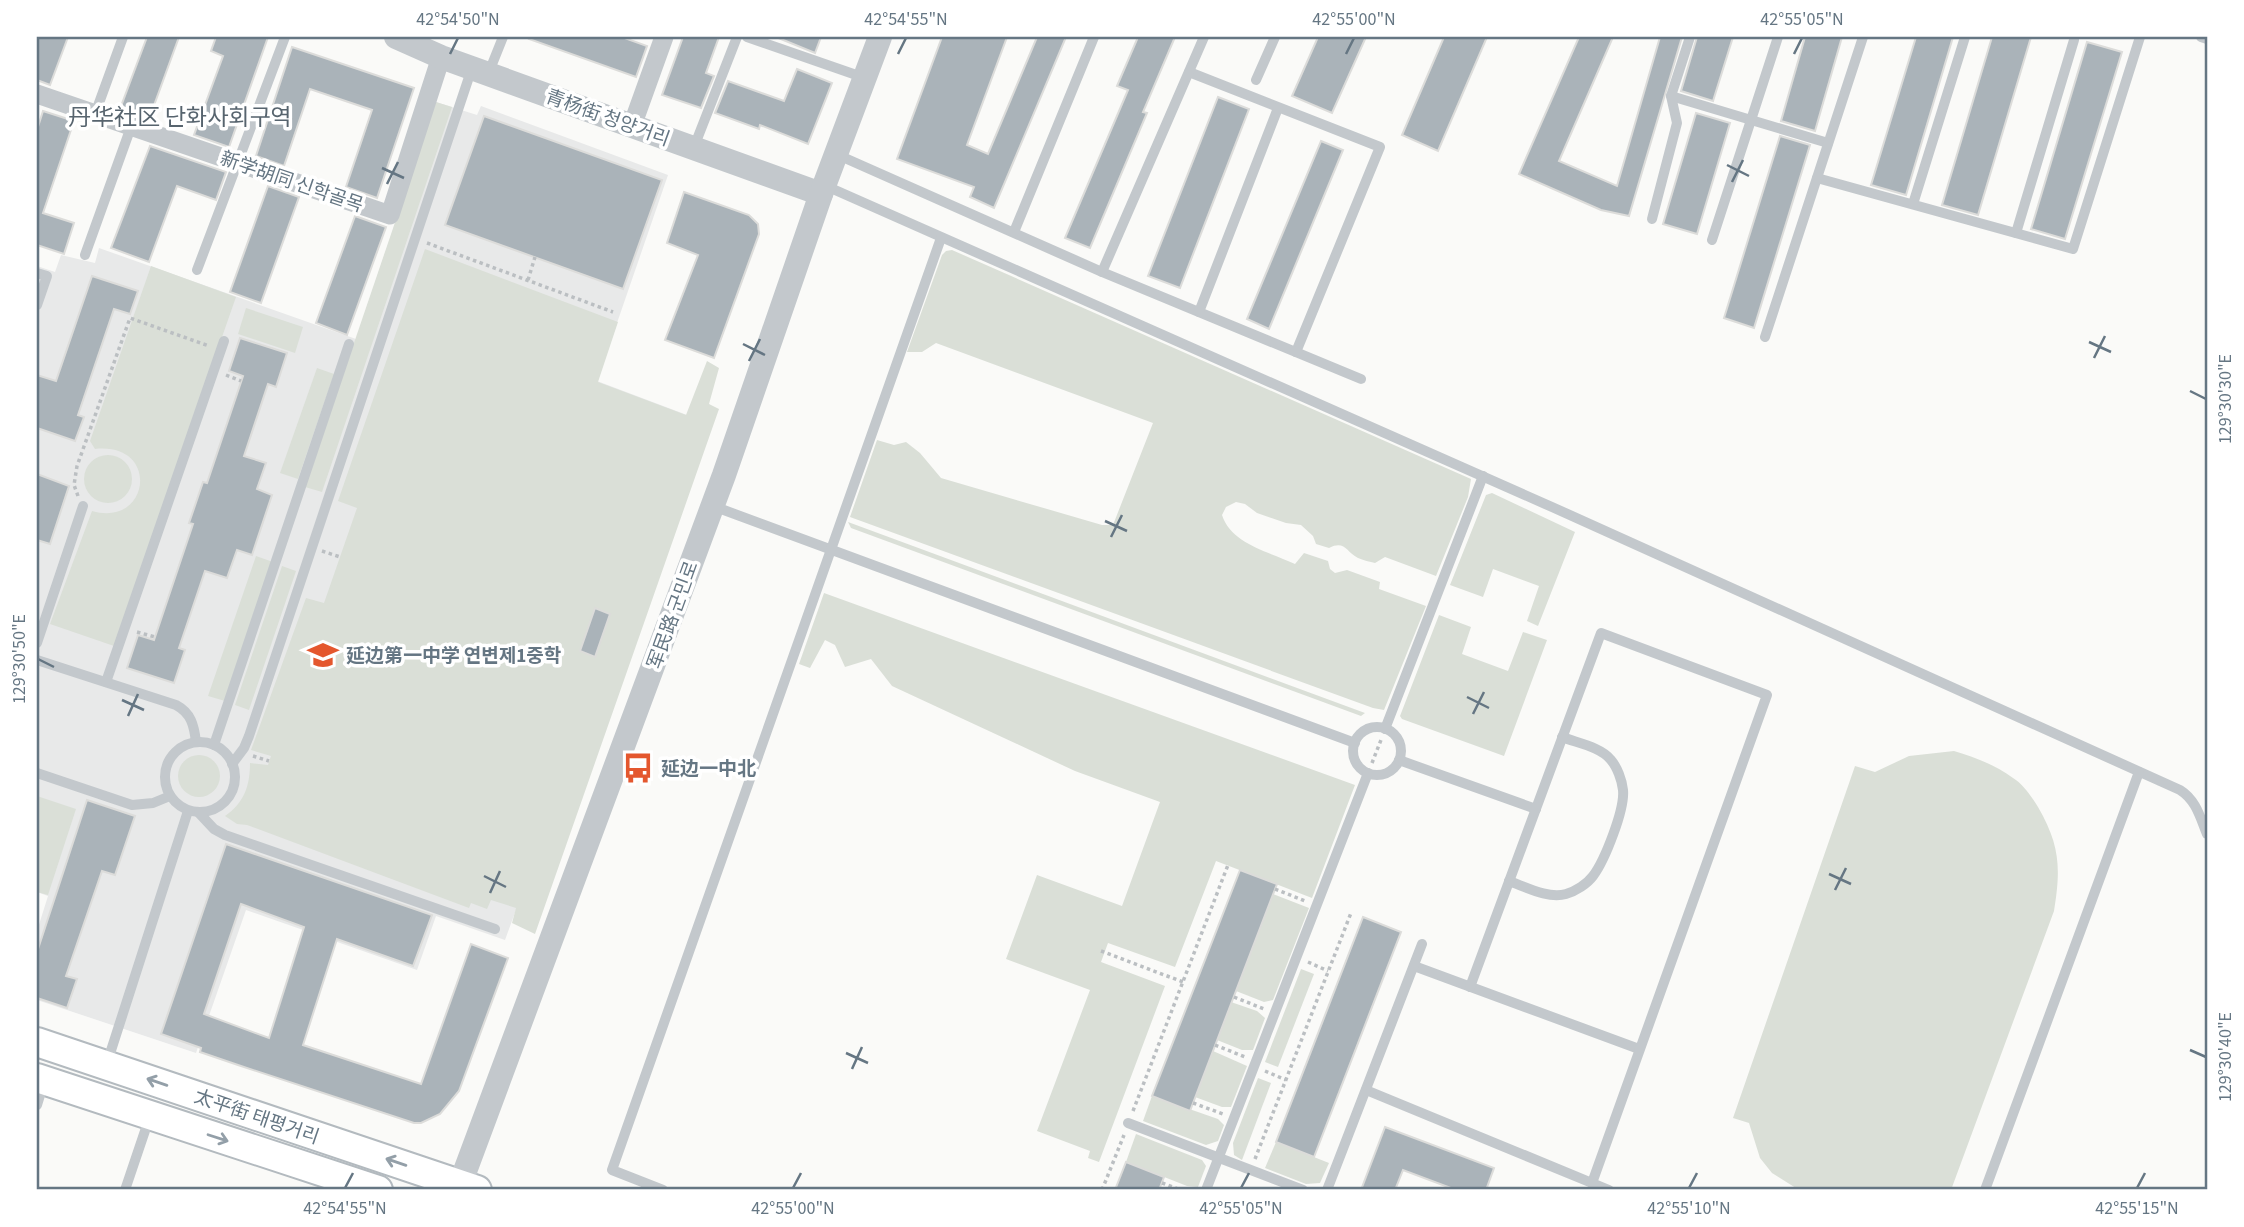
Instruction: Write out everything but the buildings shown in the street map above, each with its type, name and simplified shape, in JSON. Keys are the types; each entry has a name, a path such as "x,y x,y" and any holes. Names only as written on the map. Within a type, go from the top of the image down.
{"main road":[{"name":"太平街 태평거리","path":"37,1042 465,1188"},
{"name":"太平街 태평거리","path":"39,1088 150,1115 378,1190"}],"street":[{"name":"青杨街 청양거리","path":"396,37 441,57 632,126 822,190"},
{"path":"632,126 664,37"},
{"name":"军民路 군민로","path":"465,1188 713,506 822,190 880,37"},
{"name":"新学胡同 신학골목","path":"37,94 390,215 441,57"}],"lane":[{"path":"95,114 123,37"},
{"path":"197,270 285,37"},
{"path":"232,764 249,736 415,239 480,71 503,37"},
{"path":"694,148 737,37"},
{"path":"747,37 865,78"},
{"path":"1014,232 1094,37"},
{"path":"1102,272 1204,37"},
{"path":"1256,80 1275,37"},
{"path":"1652,219 1677,122 1671,96 1690,37"},
{"path":"1712,240 1778,37"},
{"path":"1765,337 1863,37"},
{"path":"1913,204 1965,37"},
{"path":"1817,178 2073,249 2140,37"},
{"path":"2201,37 2207,39"},
{"path":"2016,233 2074,40"},
{"path":"1189,72 1380,147 1296,352"},
{"path":"1671,96 1828,143"},
{"path":"1199,312 1278,108"},
{"path":"85,255 131,127"},
{"path":"836,154 1102,272 1361,379"},
{"path":"822,190 941,238 1483,476 2139,772 2189,796 2207,834"},
{"path":"663,1190 612,1170 941,238"},
{"path":"37,272 47,276 37,306"},
{"path":"214,745 349,344"},
{"path":"106,682 222,346"},
{"path":"1385,729 1483,476"},
{"path":"37,643 83,506"},
{"path":"713,506 1355,743"},
{"path":"1470,986 1601,633 1767,695 1592,1183"},
{"path":"37,660 184,709 191,718 196,742"},
{"path":"1371,728 1385,729 1397,738 1401,752 1399,760 1390,771 1383,774 1368,773 1354,758 1355,743 1371,728"},
{"path":"1509,881 1548,894 1567,894 1580,888 1592,878 1622,807 1623,791 1611,759 1602,752 1562,737"},
{"path":"194,812 221,805 234,787 235,776 227,754 214,745 196,742 174,752 164,774 165,785 178,805 194,812 225,835 495,929"},
{"path":"1399,760 1536,809"},
{"path":"1985,1190 2139,772"},
{"path":"37,773 132,805 153,803 170,796"},
{"path":"1206,1190 1368,773"},
{"path":"107,1065 194,812"},
{"path":"1327,1190 1422,944"},
{"path":"1414,966 1639,1049"},
{"path":"1366,1090 1609,1190"},
{"path":"125,1190 150,1115"},
{"path":"1128,1123 1303,1190"}],"path":[{"path":"415,239 613,312"},
{"path":"528,281 535,257"},
{"path":"83,506 74,485 74,477 130,318 222,346"},
{"path":"320,551 340,557"},
{"path":"125,628 155,637"},
{"path":"1368,773 1385,729"},
{"path":"1102,1190 1228,865"},
{"path":"1275,889 1317,905"},
{"path":"1251,1170 1350,913"},
{"path":"1101,951 1183,982"},
{"path":"1297,957 1328,971"},
{"path":"1234,997 1275,1013"},
{"path":"1215,1045 1286,1080"},
{"path":"1193,1103 1234,1118"},
{"path":"1162,1183 1181,1190"}],"shaded area":[{"name":"延边第一中学 연변제1중학","path":"436,102 477,115 481,106 668,175 597,381 695,418 505,940 436,916 417,970 246,910 196,1053 37,1000 37,931 48,896 37,892 37,266 55,272 61,255 95,263 99,248 356,339"},
{"path":"436,102 452,107 322,492 305,487"},
{"path":"425,249 618,322 598,382 686,415 707,361 719,368 709,404 719,409 535,934 512,923 516,908 491,900 487,909 471,903 469,908 247,825 237,824 225,816 245,793 250,763 268,765 271,756 251,750 306,598 324,603 357,508 338,501"},
{"path":"952,250 1471,479 1468,497 1436,576 1385,557 1375,563 1358,558 1339,545 1329,548 1316,544 1313,536 1301,525 1257,513 1245,504 1236,502 1226,507 1222,515 1234,533 1263,551 1295,564 1304,553 1328,561 1330,569 1335,573 1347,570 1380,582 1379,589 1426,606 1384,710 850,517 877,440 894,445 906,442 920,453 941,478 1102,525 1113,525 1153,423 936,343 922,352 907,352 942,255"},
{"path":"151,266 236,297 114,646 50,624 92,511 111,513 126,508 136,497 140,484 138,470 131,458 116,450 95,449 90,441"},
{"path":"246,308 303,327 295,353 238,334"},
{"path":"317,368 334,374 298,479 280,473"},
{"path":"108,455 125,462 132,479 125,496 108,503 91,496 84,479 91,462"},
{"path":"1492,493 1575,532 1538,626 1527,621 1539,586 1493,569 1483,597 1450,585 1486,495"},
{"path":"848,522 1365,713 1361,716 851,528"},
{"path":"256,556 273,562 225,701 208,696"},
{"path":"282,566 296,571 249,710 235,705"},
{"path":"824,593 1355,785 1312,898 1216,861 1175,967 1108,943 1101,962 1165,986 1099,1162 1088,1158 1090,1151 1037,1131 1090,990 1006,959 1037,875 1122,906 1160,802 1075,771 892,686 871,659 845,667 835,645 825,640 810,668 799,664"},
{"path":"1439,615 1471,627 1462,654 1508,671 1523,632 1547,640 1504,756 1400,716"},
{"path":"1954,751 2006,773 2027,791 2036,803 2051,833 2057,857 2058,882 2054,911 1951,1190 1935,1190 1935,1187 1931,1190 1799,1190 1772,1173 1760,1158 1749,1123 1733,1118 1855,766 1875,772 1909,756"},
{"path":"199,755 214,761 220,776 214,791 199,797 184,791 178,776 184,761"},
{"path":"37,796 76,809 48,895 37,892"},
{"path":"1273,894 1309,908 1273,1000 1264,1002 1236,991"},
{"path":"1301,969 1314,974 1278,1067 1265,1062"},
{"path":"1231,1002 1257,1011 1265,1018 1253,1050 1242,1050 1217,1040"},
{"path":"1213,1051 1247,1066 1231,1107 1222,1107 1195,1097"},
{"path":"1258,1078 1271,1083 1242,1160 1234,1155 1233,1143"},
{"path":"1152,1096 1218,1119 1224,1125 1218,1141 1206,1145 1143,1121"},
{"path":"1136,1134 1202,1160 1206,1166 1198,1187 1187,1186 1126,1162"},
{"path":"1276,1142 1329,1163 1320,1183 1306,1184 1265,1168"}],"place":[{"name":"延边第一中学 연변제1중학","path":"323,655"},
{"name":"延边一中北","path":"638,768"}],"district":[{"name":"丹华社区 단화사회구역","path":"180,117"}]}
